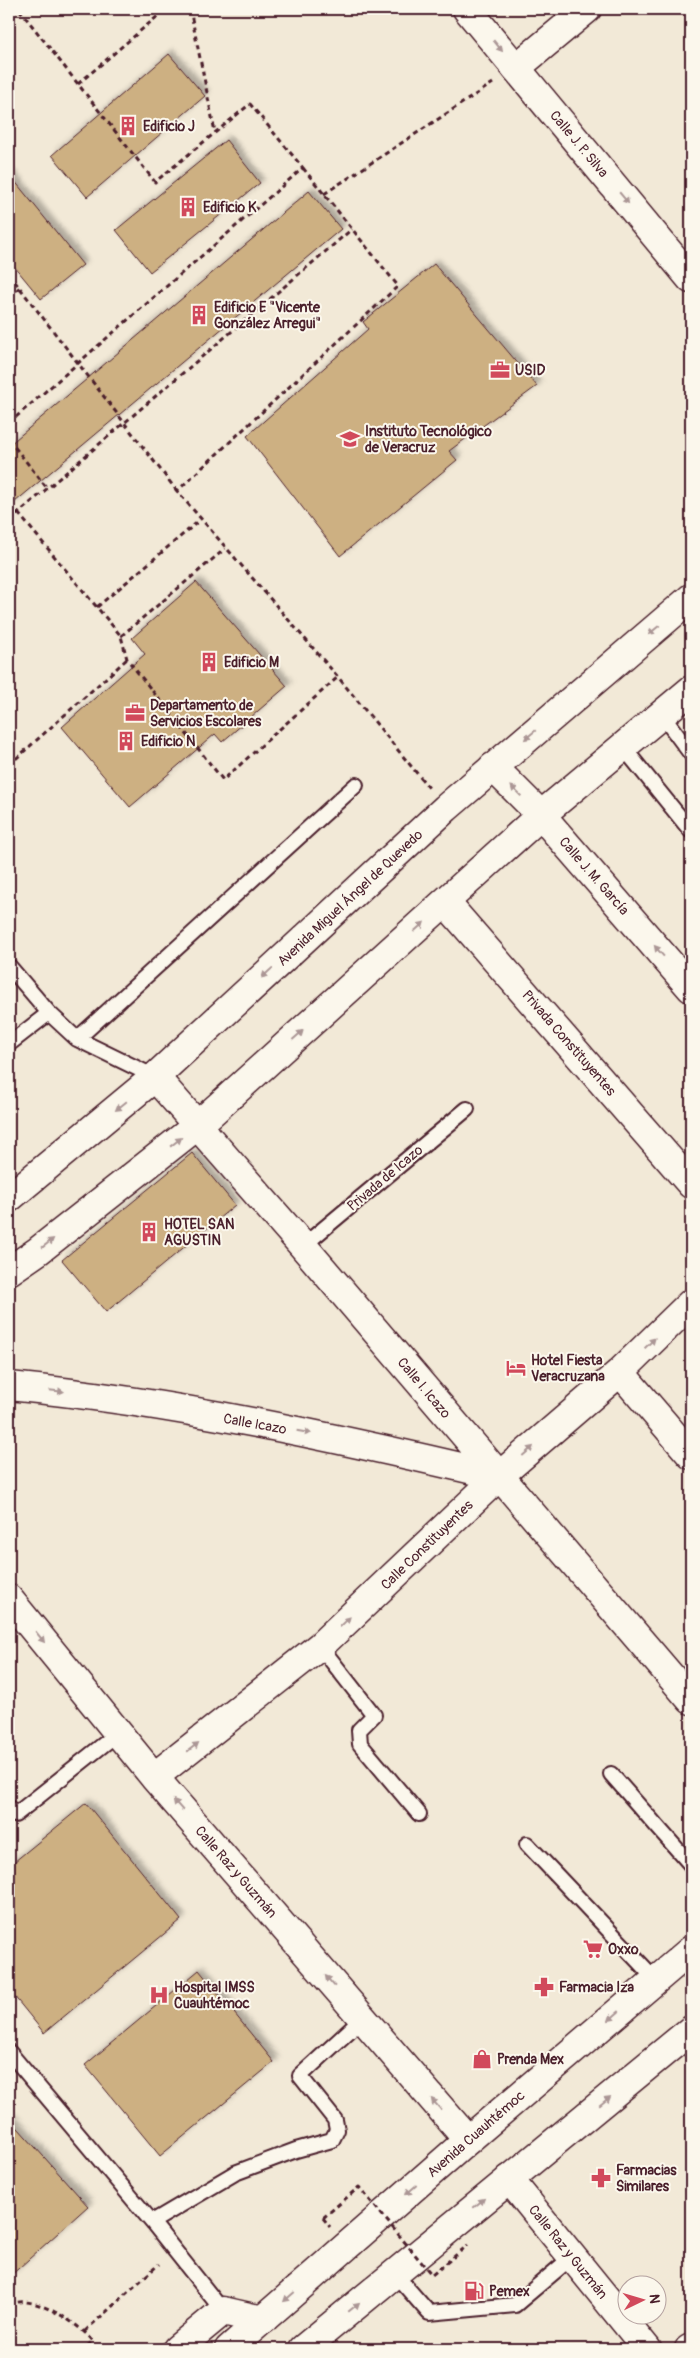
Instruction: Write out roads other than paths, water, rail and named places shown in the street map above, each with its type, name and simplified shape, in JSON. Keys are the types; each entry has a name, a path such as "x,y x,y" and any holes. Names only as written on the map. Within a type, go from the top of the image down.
{"street":[{"name":"Calle J. P. Silva","path":"467,9 691,279"},
{"path":"516,68 587,9"},
{"name":"Avenida Miguel Ángel de Quevedo","path":"9,1198 155,1077 446,808 691,598"},
{"path":"9,1271 38,1251 198,1125 446,903 541,815 691,690"},
{"name":"Calle J. M. García","path":"493,767 541,815 691,988"},
{"name":"Privada Constituyentes","path":"446,903 691,1184"},
{"name":"Calle I. Icazo","path":"155,1077 303,1246 691,1700"},
{"name":"Calle Constituyentes","path":"154,1777 320,1646 499,1476 620,1372 691,1303"},
{"path":"620,1372 691,1455"},
{"name":"Calle Icazo","path":"9,1386 76,1393 340,1438 499,1476"},
{"name":"Calle Raz y Guzmán","path":"9,1599 154,1777 468,2140"},
{"name":"Avenida Cuauhtémoc","path":"229,2349 468,2140 691,1950"},
{"path":"303,2349 691,2030"},
{"name":"Calle Raz y Guzmán","path":"509,2178 647,2349"},
{"path":"177,2349 223,2311 263,2320"}],"lane":[{"path":"662,715 691,754"},
{"path":"623,747 691,831"},
{"path":"77,1040 356,785"},
{"path":"9,966 49,1013 77,1040 155,1077"},
{"path":"9,1044 49,1013"},
{"name":"Privada de Icazo","path":"303,1246 467,1109"},
{"path":"320,1646 374,1715 359,1730 360,1744 419,1814"},
{"path":"9,1807 15,1815 118,1733"},
{"path":"612,1774 691,1865"},
{"path":"526,1844 656,1980"},
{"path":"152,2222 235,2173 296,2150 332,2140 337,2130 335,2120 300,2076 362,2019"},
{"path":"9,2052 152,2222 223,2311"},
{"path":"394,2273 429,2313 496,2307 515,2305 572,2257"}],"place":[{"name":"Edificio J","path":"128,126"},
{"name":"Edificio K","path":"188,207"},
{"name":"Edificio E \"Vicente González Arregui\"","path":"199,315"},
{"name":"USID","path":"500,370"},
{"name":"Instituto Tecnológico de Veracruz","path":"350,439"},
{"name":"Edificio M","path":"209,662"},
{"name":"Departamento de Servicios Escolares","path":"135,713"},
{"name":"Edificio N","path":"126,741"},
{"name":"HOTEL SAN AGUSTIN","path":"149,1232"},
{"name":"Hotel Fiesta Veracruzana","path":"516,1368"},
{"name":"Oxxo","path":"593,1949"},
{"name":"Farmacia Iza","path":"544,1987"},
{"name":"Hospital IMSS Cuauhtémoc","path":"159,1995"},
{"name":"Prenda Mex","path":"482,2059"},
{"name":"Farmacias Similares","path":"601,2178"},
{"name":"Pemex","path":"474,2291"}]}
